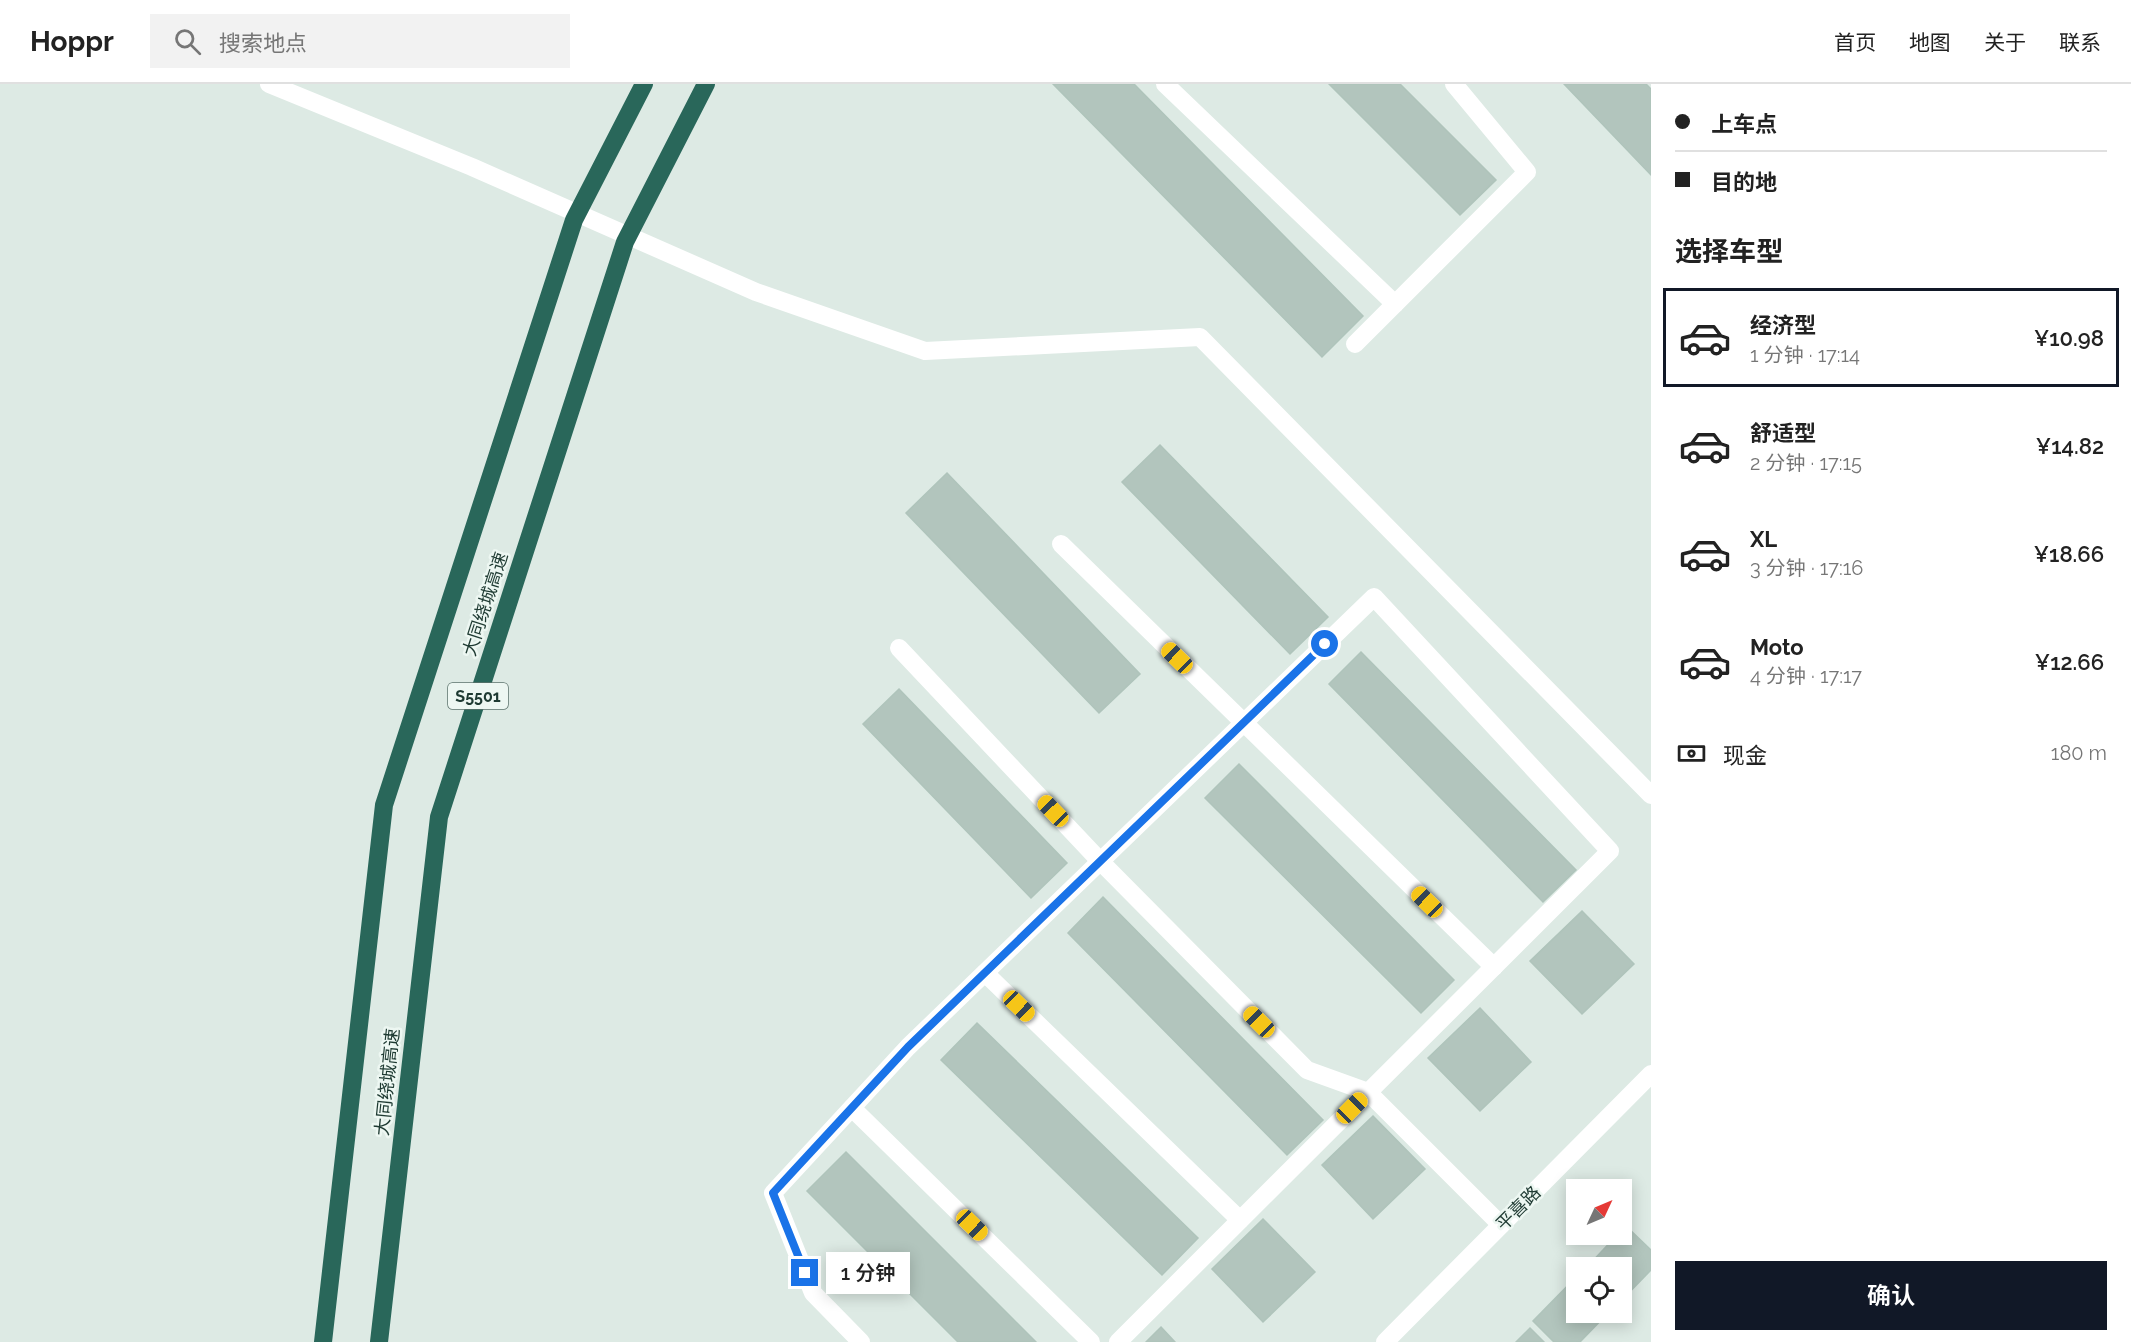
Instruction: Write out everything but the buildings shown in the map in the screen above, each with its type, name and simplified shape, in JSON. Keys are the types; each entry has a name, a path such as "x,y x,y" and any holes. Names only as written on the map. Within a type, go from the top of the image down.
{"highway":[{"name":"大同绕城高速","path":"323,1342 384,805 574,220 644,84"},
{"name":"大同绕城高速","path":"379,1342 439,817 625,242 706,84"}],"street":[{"path":"269,84 472,167 756,292 925,351 1200,337 1651,795"},
{"path":"1165,84 1395,304"},
{"path":"1355,344 1527,172 1454,84"},
{"path":"1062,544 1494,967"},
{"path":"861,1342 813,1293 773,1193 908,1047 1374,597 1610,851 1118,1342"},
{"path":"899,648 1100,861 1307,1070 1368,1092 1501,1225"},
{"path":"985,973 1240,1221"},
{"name":"平喜路","path":"1385,1342 1651,1074"},
{"path":"852,1108 1091,1342"}],"route":[{"path":"805,1273 773,1193 908,1047 1325,644"}]}
